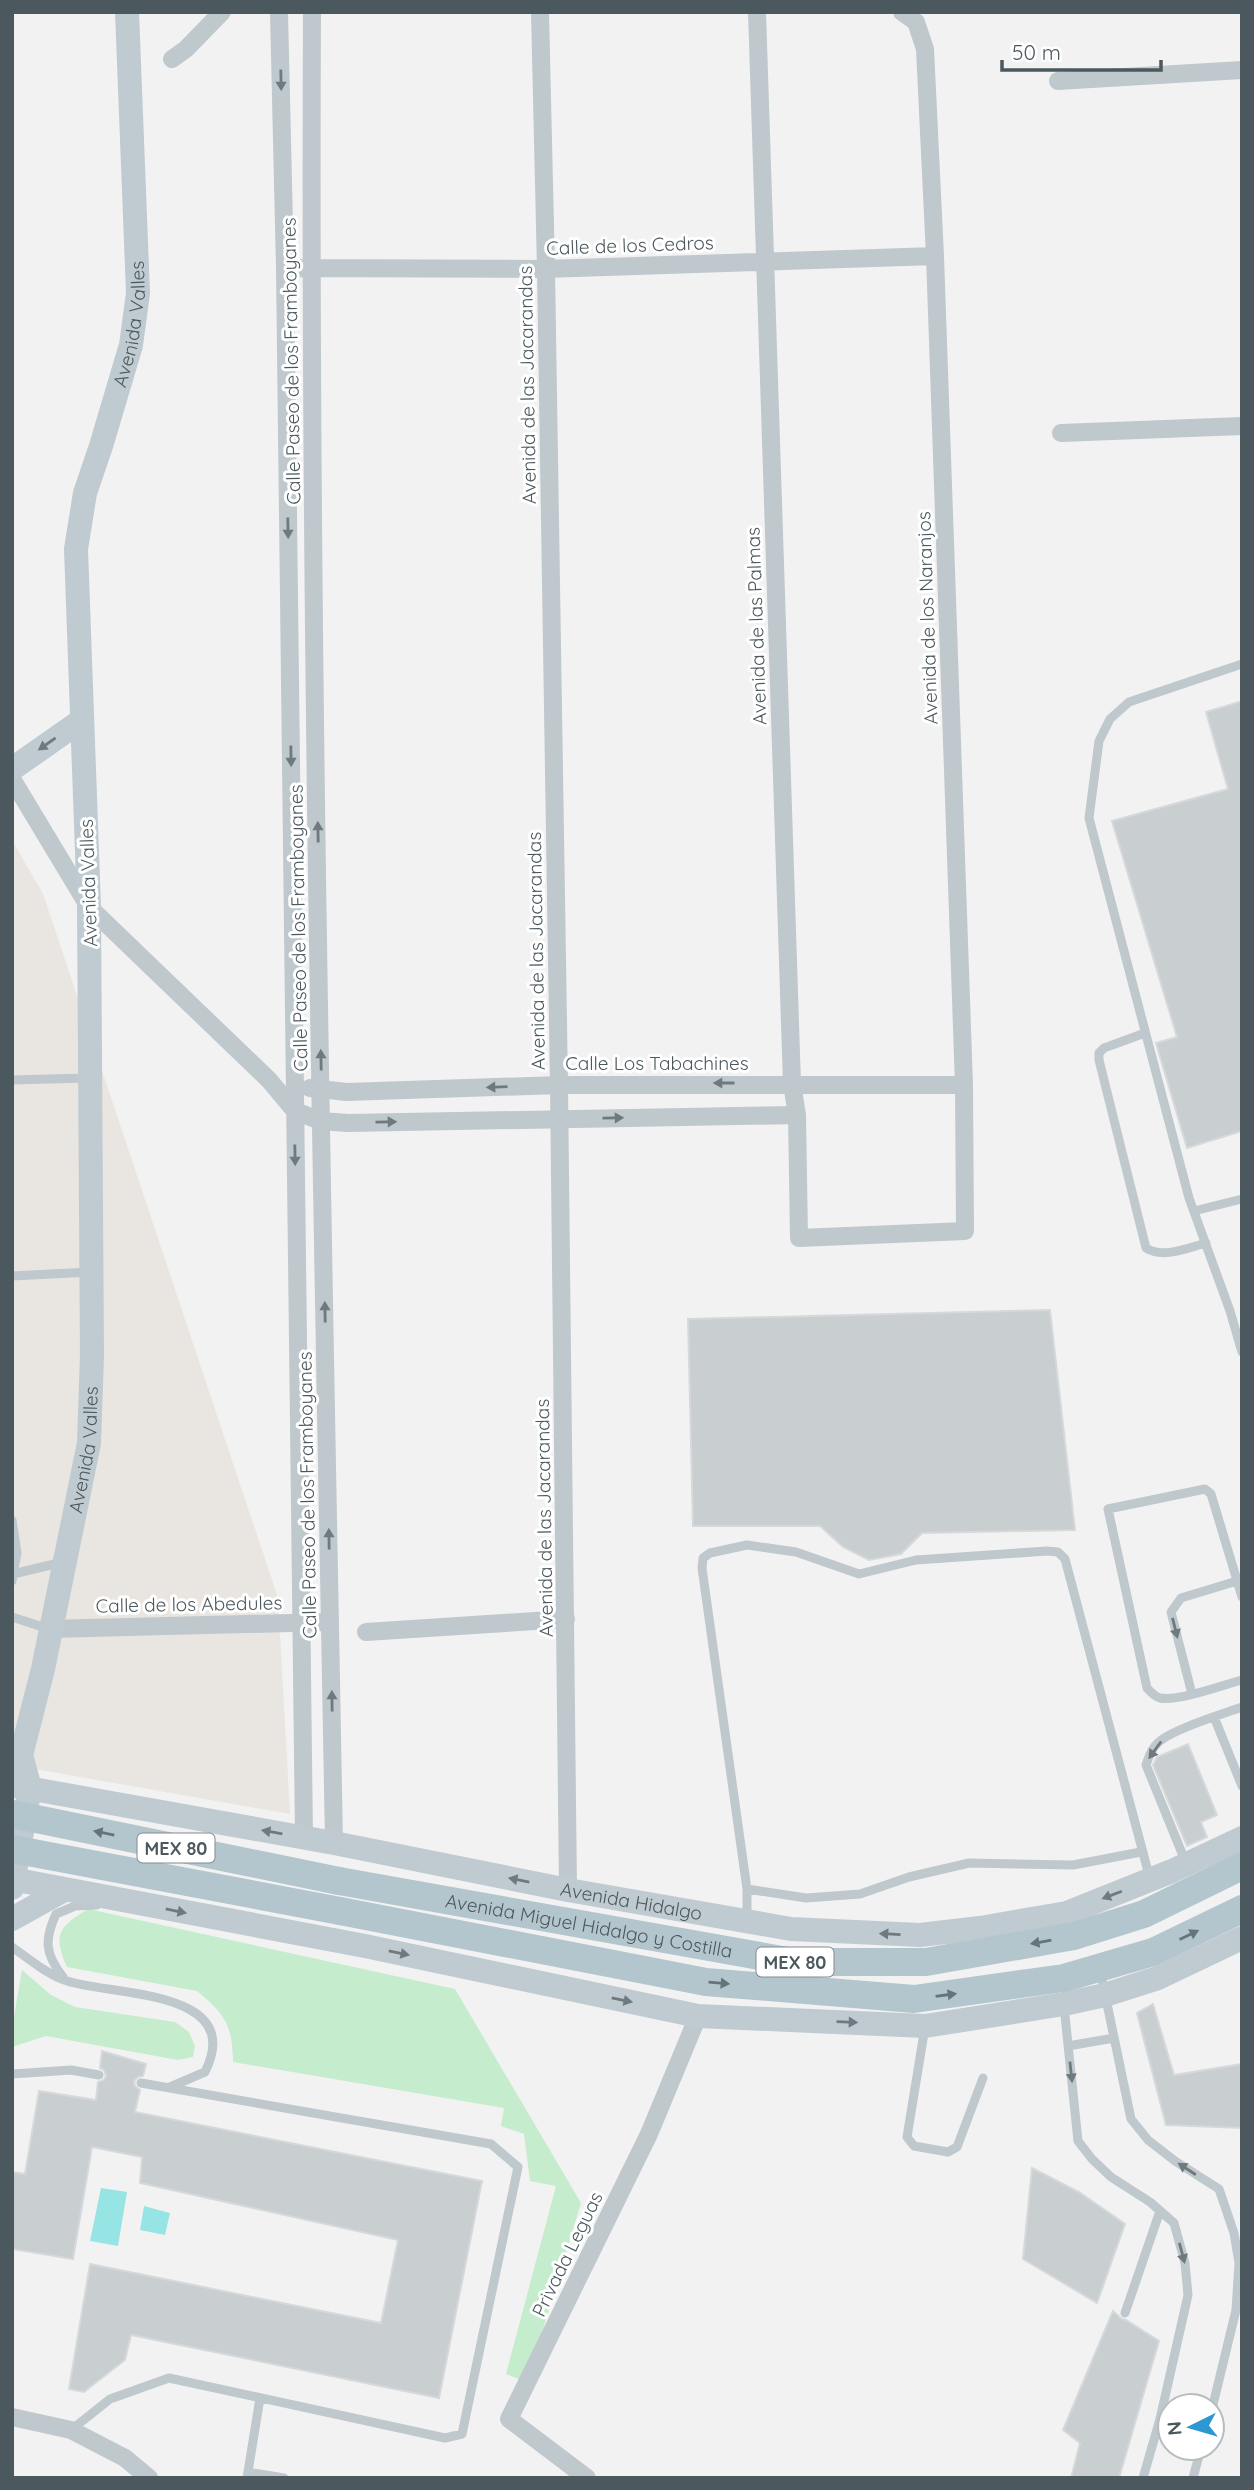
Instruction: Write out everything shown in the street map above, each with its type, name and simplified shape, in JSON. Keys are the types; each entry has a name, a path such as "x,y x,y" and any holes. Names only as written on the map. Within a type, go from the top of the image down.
{"main road":[{"name":"Avenida Miguel Hidalgo y Costilla","path":"12,1814 339,1881 793,1962 926,1962 1070,1924 1144,1914 1242,1866"},
{"name":"Avenida Miguel Hidalgo y Costilla","path":"12,1849 706,1982 914,1999 1064,1978 1153,1952 1242,1909"}],"street":[{"name":"Avenida Valles","path":"21,1787 18,1746 43,1669 89,1443 92,1272 89,907 76,549 85,493 131,345 138,293 127,12"},
{"path":"172,59 186,49 222,12"},
{"name":"Calle Paseo de los Framboyanes","path":"279,12 285,268 304,1838"},
{"name":"Calle Paseo de los Framboyanes","path":"312,12 311,268 321,1121 334,1843"},
{"name":"Avenida de las Jacarandas","path":"540,12 559,1085 568,1890"},
{"name":"Avenida de las Palmas","path":"757,12 792,1084 797,1115 799,1238"},
{"name":"Avenida de los Naranjos","path":"799,1238 965,1231 964,1085 935,256 925,49 916,22 902,12"},
{"path":"1058,81 1242,71"},
{"name":"Calle de los Cedros","path":"285,268 546,269 935,256"},
{"path":"1061,433 1242,426"},
{"path":"12,769 82,720"},
{"path":"12,779 89,907 269,1080 295,1111 321,1121 348,1123 797,1115"},
{"name":"Calle Los Tabachines","path":"269,1080 321,1091 347,1092 559,1085 964,1085"},
{"path":"366,1632 566,1619"},
{"name":"Calle de los Abedules","path":"49,1629 330,1622"},
{"path":"303,1754 332,1751"},
{"path":"21,1787 13,1882 58,1888 365,1946 698,2016 925,2026 1105,1995 1158,1978 1242,1938"},
{"name":"Avenida Hidalgo","path":"21,1787 791,1929 920,1935 980,1928 1070,1924 1150,1880 1242,1838"},
{"path":"58,1888 48,1875 56,1805 65,1794"},
{"path":"12,1919 58,1888"},
{"name":"Privada Leguas","path":"587,2478 509,2419 649,2134 698,2016"},
{"path":"12,2417 71,2430 125,2458 149,2478"}],"lane":[{"path":"1242,664 1129,702 1110,719 1099,741 1089,818 1194,1211 1242,1352"},
{"path":"1146,1033 1104,1048 1099,1054 1146,1248 1153,1253 1163,1254 1206,1243"},
{"path":"12,1080 90,1078"},
{"path":"1194,1211 1242,1199"},
{"path":"12,1276 92,1272"},
{"path":"1242,1597 1211,1493 1205,1489 1108,1509 1147,1688 1156,1697 1165,1699 1242,1680"},
{"path":"12,1520 17,1553 12,1581"},
{"path":"747,1921 747,1889 702,1568 704,1558 710,1553 747,1545 796,1552 859,1574 916,1560 1047,1550 1058,1552 1065,1559 1150,1880"},
{"path":"13,1574 65,1562"},
{"path":"1192,1694 1171,1612 1181,1598 1237,1581"},
{"path":"12,1617 49,1629"},
{"path":"1186,1864 1146,1765 1151,1752 1160,1741 1242,1707"},
{"path":"1213,1717 1242,1786"},
{"path":"747,1889 806,1898 860,1894 909,1877 969,1863 1073,1865 1141,1852"},
{"path":"66,1981 53,1964 47,1948 50,1928 56,1914 75,1906 138,1903"},
{"path":"12,1947 66,1981 172,2002 193,2009 208,2024 213,2057 205,2072 169,2088"},
{"path":"1099,1968 1131,2119 1148,2140 1219,2189 1234,2233 1239,2263 1236,2310 1216,2392"},
{"path":"1064,2004 1078,2141 1111,2177 1150,2202 1174,2223 1185,2263 1188,2295 1160,2419 1143,2478"},
{"path":"925,2026 907,2137 914,2146 948,2152 957,2147 983,2078"},
{"path":"1068,2046 1114,2038"},
{"path":"12,2074 71,2070 99,2076"},
{"path":"71,2430 110,2399 169,2378 445,2438 463,2434 519,2167 491,2144 141,2083"},
{"path":"1125,2313 1160,2211"},
{"path":"260,2398 248,2475 284,2478"}],"shaded area":[{"path":"12,840 43,894 278,1598 290,1814 12,1765"}],"green space":[{"path":"88,1909 455,1989 581,2203 527,2382 506,2374 556,2186 530,2181 524,2134 501,2126 504,2108 233,2062 226,2022 215,2007 197,1991 67,1967 60,1946 61,1932"},
{"path":"22,1970 51,1995 75,2007 175,2022 189,2032 195,2046 193,2057 178,2060 46,2036 12,2047 12,2028"}],"water":[{"path":"101,2188 127,2192 118,2246 90,2241"},
{"path":"144,2206 170,2213 165,2235 140,2230"}],"building":[{"path":"1242,701 1242,1131 1187,1148 1156,1043 1177,1037 1112,821 1228,789 1206,712"},
{"path":"1050,1310 1075,1530 922,1533 901,1554 869,1560 843,1547 820,1526 693,1526 688,1319"},
{"path":"1188,1744 1217,1815 1201,1822 1207,1837 1187,1846 1153,1765 1157,1757"},
{"path":"1153,2004 1174,2075 1242,2064 1242,2128 1166,2125 1137,2013"},
{"path":"102,2051 146,2064 143,2076 134,2081 140,2090 135,2112 482,2181 439,2398 131,2335 125,2360 84,2392 69,2389 90,2264 381,2323 398,2240 140,2183 142,2157 92,2147 73,2259 12,2249 12,2172 25,2174 39,2091 96,2100 98,2082 106,2076 100,2068"},
{"path":"1032,2168 1079,2192 1125,2224 1097,2303 1023,2259"},
{"path":"1113,2311 1159,2341 1119,2478 1071,2478 1080,2443 1063,2430"}]}
